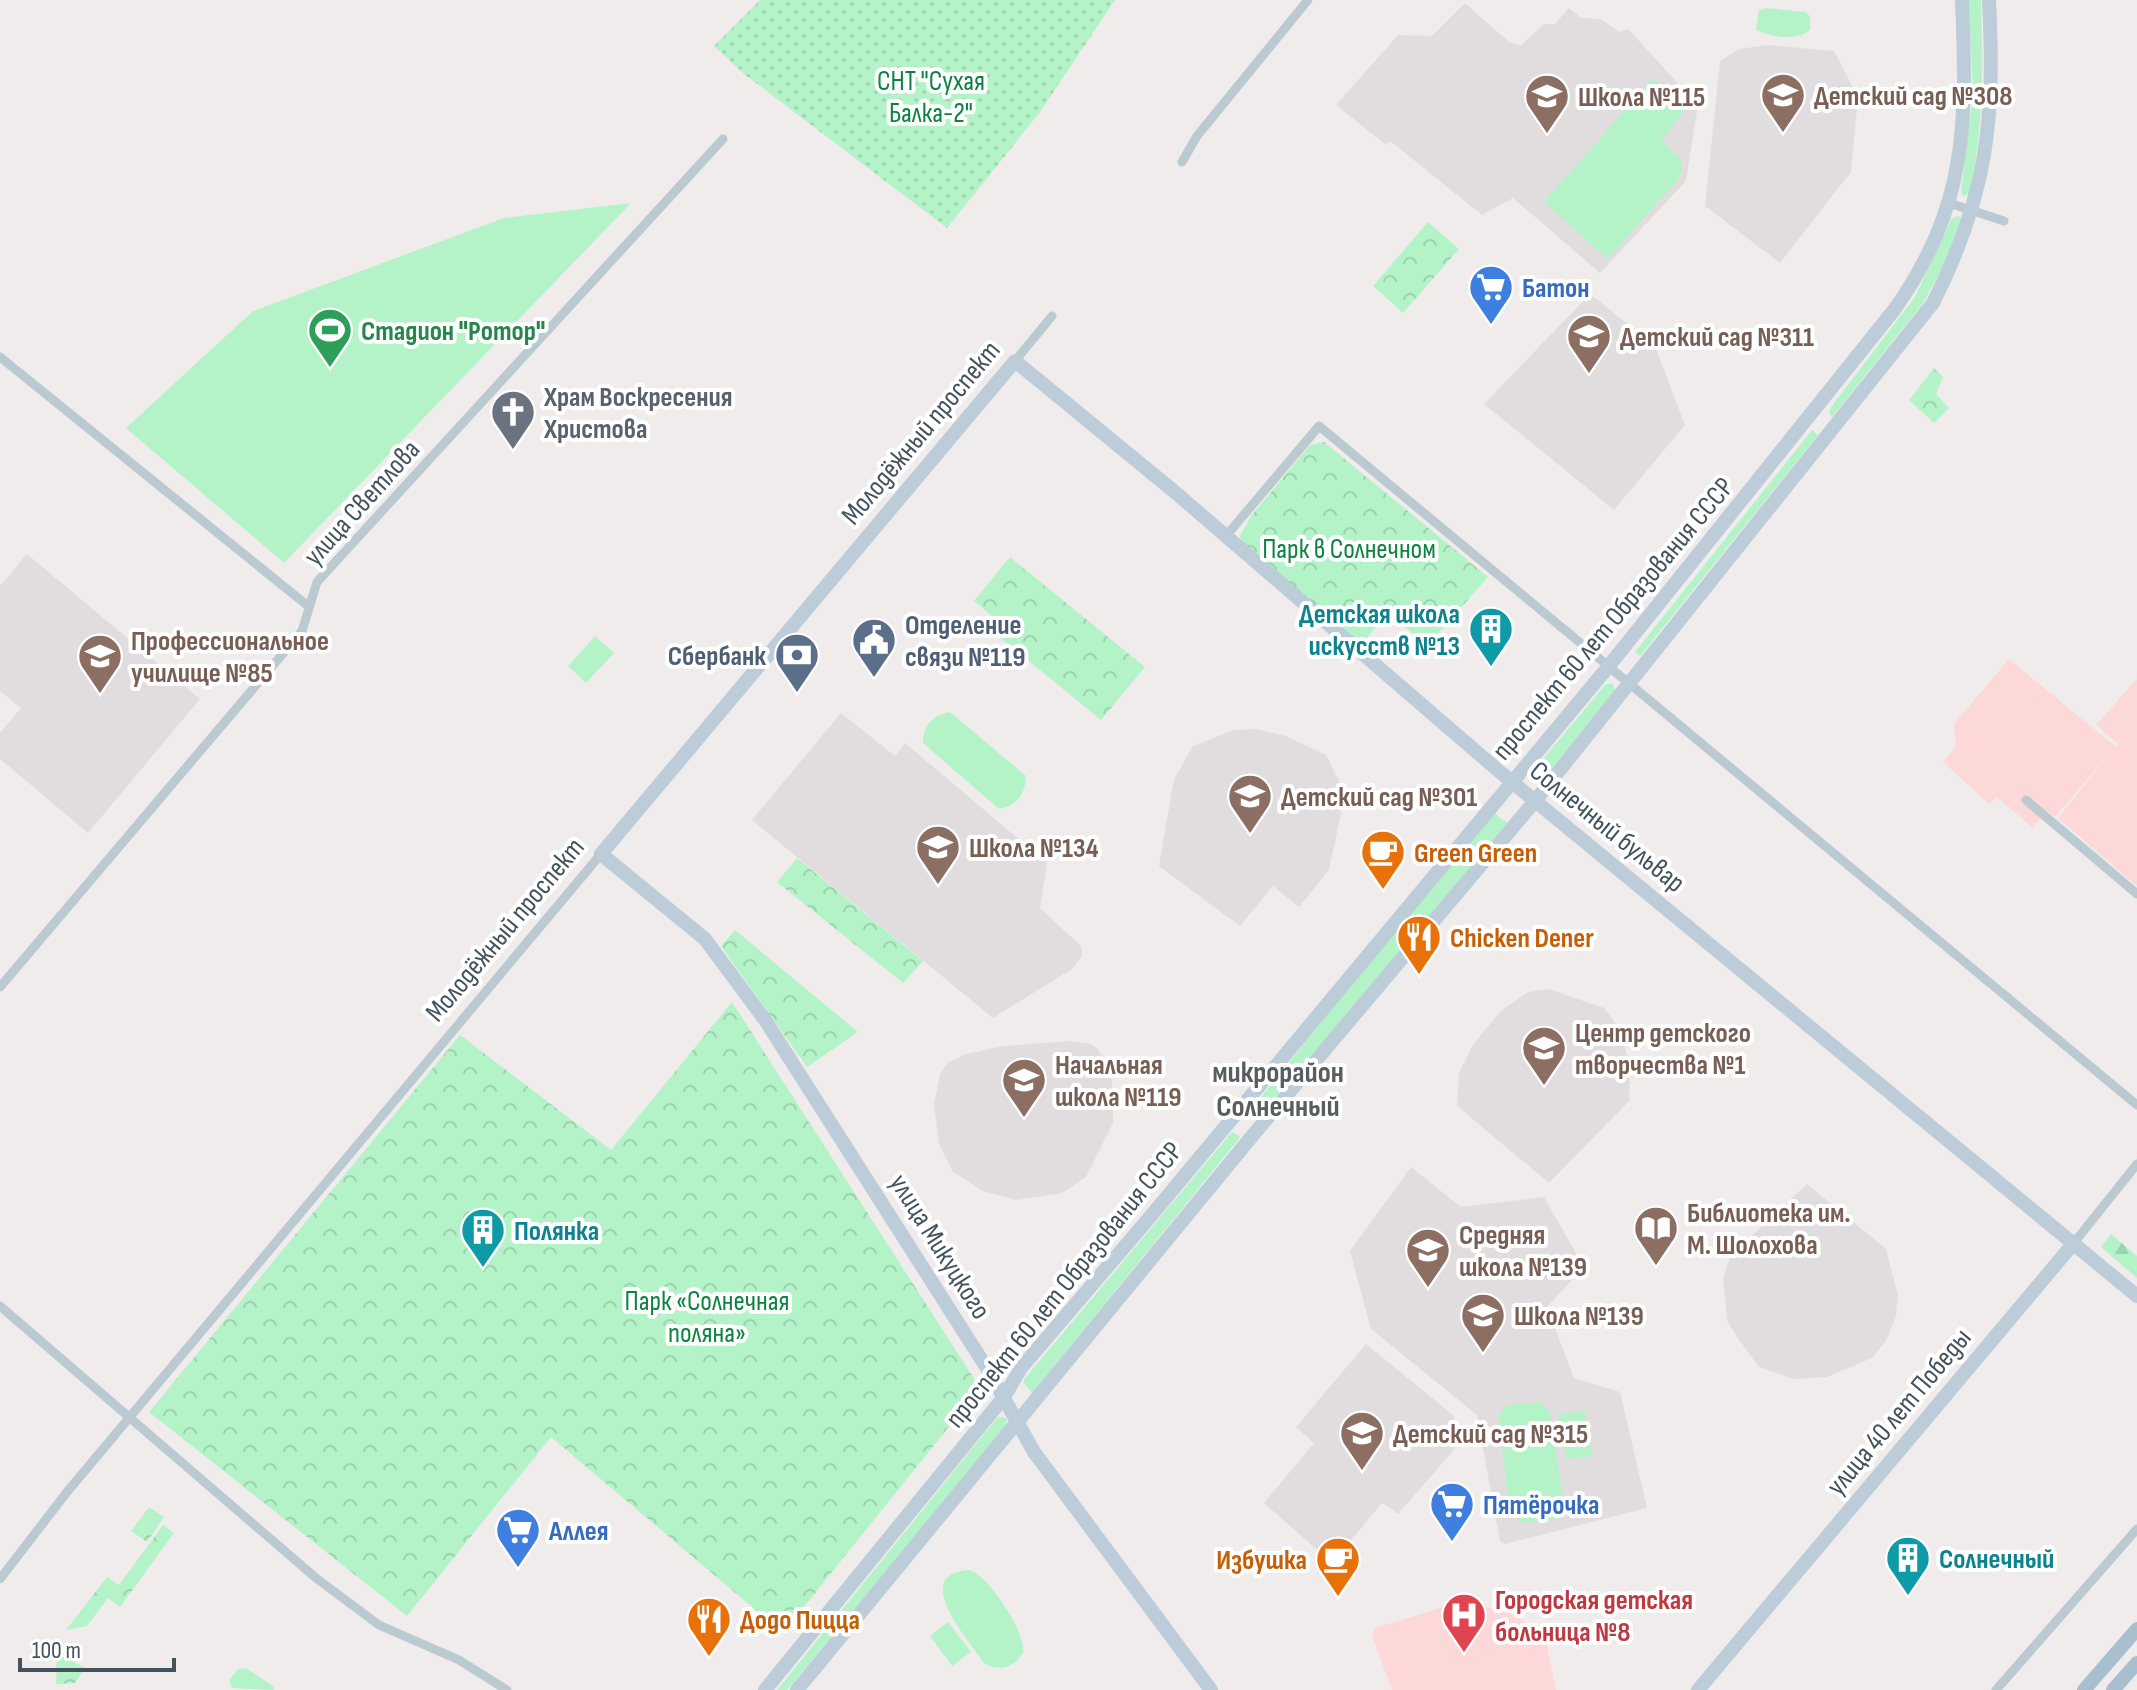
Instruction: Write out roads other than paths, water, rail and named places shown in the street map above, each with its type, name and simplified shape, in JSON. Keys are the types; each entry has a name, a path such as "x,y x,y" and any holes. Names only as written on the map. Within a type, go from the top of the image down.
{"main road":[{"name":"проспект 60 лет Образования СССР","path":"765,1690 1004,1397 1021,1368 1234,1118 1608,667 1814,412 1919,275 1940,233 1960,151 1965,84 1962,0"},
{"name":"проспект 60 лет Образования СССР","path":"797,1690 1253,1135 1535,801 1933,303 1960,251 1984,160 1991,99 1989,0"},
{"name":"Солнечный бульвар","path":"1015,361 1036,374 1511,781 2137,1296"},
{"name":"Молодёжный проспект","path":"601,854 1015,361"},
{"path":"1814,412 1832,432"},
{"name":"улица Микуцкого","path":"601,854 716,952 805,1079 1068,1503 1211,1690"},
{"path":"1234,1118 1253,1135"},
{"name":"улица 40 лет Победы","path":"1698,1690 2073,1244"},
{"path":"2084,1690 2137,1629"},
{"path":"2113,1690 2137,1663"}],"street":[{"path":"1182,162 1197,136 1308,0"},
{"name":"улица Светлова","path":"0,987 302,631 317,582 723,139"},
{"path":"1949,203 2004,221"},
{"name":"Молодёжный проспект","path":"1015,361 1052,316"},
{"path":"0,357 308,606"},
{"path":"1226,536 1319,426 2137,1105"},
{"path":"2026,800 2137,894"},
{"name":"Молодёжный проспект","path":"0,1579 129,1418 601,854"},
{"name":"улица 40 лет Победы","path":"2073,1244 2137,1164"},
{"path":"0,1306 316,1578 379,1625 459,1660 507,1690"},
{"path":"1996,1690 2137,1529"}],"place":[{"name":"Детский сад №308","path":"1783,134"},
{"name":"Школа №115","path":"1547,135"},
{"name":"Батон","path":"1491,326"},
{"name":"Стадион \"Ротор\"","path":"330,369"},
{"name":"Детский сад №311","path":"1589,375"},
{"name":"Храм Воскресения Христова","path":"513,451"},
{"name":"Детская школа искусств №13","path":"1491,668"},
{"name":"Отделение связи №119","path":"874,679"},
{"name":"Сбербанк","path":"797,694"},
{"name":"Профессиональное училище №85","path":"100,695"},
{"name":"Детский сад №301","path":"1250,835"},
{"name":"Школа №134","path":"938,886"},
{"name":"Green Green","path":"1383,891"},
{"name":"Chicken Dener","path":"1419,976"},
{"name":"Центр детского творчества №1","path":"1544,1087"},
{"name":"Начальная школа №119","path":"1024,1119"},
{"name":"Библиотека им. М. Шолохова","path":"1656,1267"},
{"name":"Полянка","path":"483,1269"},
{"name":"Средняя школа №139","path":"1428,1289"},
{"name":"Школа №139","path":"1483,1354"},
{"name":"Детский сад №315","path":"1362,1472"},
{"name":"Пятёрочка","path":"1452,1543"},
{"name":"Аллея","path":"518,1569"},
{"name":"Солнечный","path":"1908,1597"},
{"name":"Избушка","path":"1338,1598"},
{"name":"Городская детская больница №8","path":"1464,1654"},
{"name":"Додо Пицца","path":"709,1658"}],"district":[{"name":"микрорайон Солнечный","path":"1278,1089"}],"park label":[{"name":"СНТ \"Сухая Балка-2\"","path":"931,96"},
{"name":"Парк в Солнечном","path":"1349,548"},
{"name":"Парк «Солнечная поляна»","path":"707,1316"}]}
